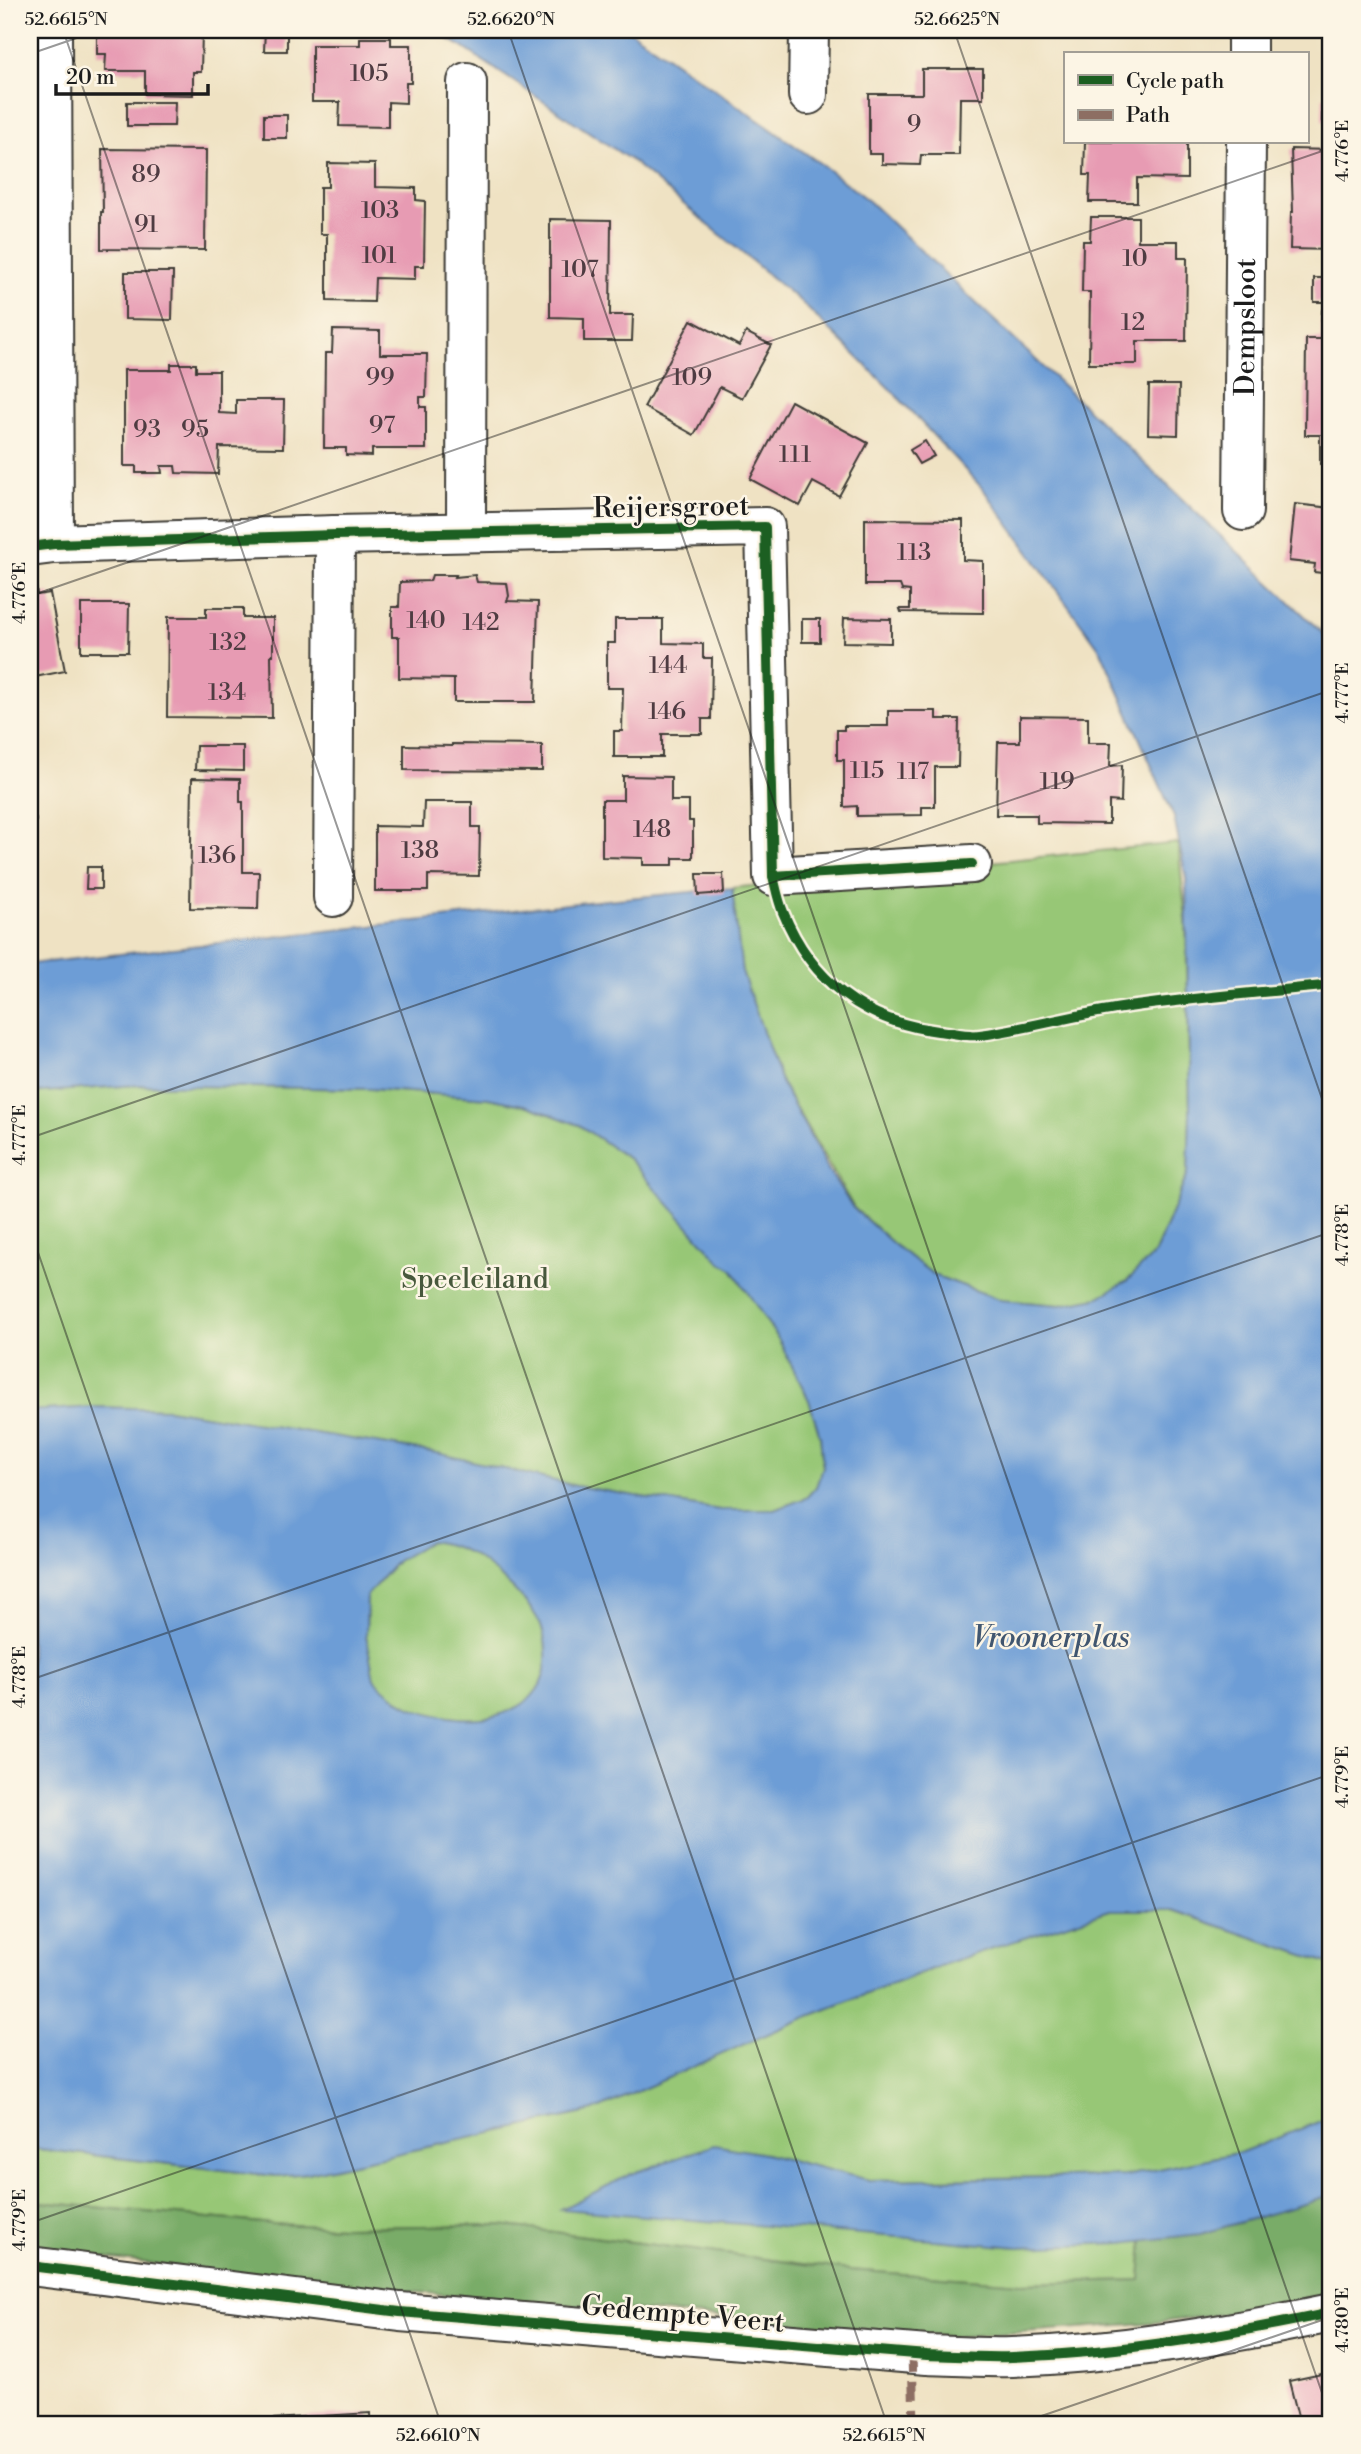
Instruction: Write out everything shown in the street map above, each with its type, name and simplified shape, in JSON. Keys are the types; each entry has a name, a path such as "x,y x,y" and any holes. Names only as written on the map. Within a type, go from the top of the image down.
{"street":[{"name":"Reijersgroet","path":"52,30 42,546 335,535 765,527 773,876 972,864"},
{"path":"808,95 809,30"},
{"path":"1247,30 1247,52"},
{"path":"466,532 467,82"},
{"name":"Dempsloot","path":"1243,511 1246,144"},
{"path":"333,897 335,535"},
{"name":"Gedempte Veert","path":"30,2266 400,2312 927,2355 1010,2357 1077,2353 1234,2333 1331,2313"}],"green space":[{"path":"1178,843 1186,921 1190,1113 1188,1173 1155,1253 1127,1281 1097,1298 1060,1305 1001,1300 934,1275 897,1247 854,1208 781,1082 742,972 732,888"},
{"name":"Speeleiland","path":"136,1085 370,1089 488,1098 528,1106 579,1125 629,1159 721,1262 732,1269 779,1340 809,1400 820,1436 823,1467 816,1487 806,1498 774,1510 720,1510 576,1486 437,1453 168,1409 95,1407 30,1411 30,1093"},
{"path":"430,1541 462,1549 479,1559 517,1592 539,1621 546,1650 543,1679 525,1703 512,1710 481,1718 431,1714 399,1701 374,1680 366,1636 367,1595 397,1561"},
{"path":"1110,1910 1172,1910 1331,1964 1331,2117 1242,2152 1125,2176 869,2180 765,2154 563,2208 1018,2247 1143,2240 1140,2280 1021,2283 850,2270 500,2225 343,2227 273,2224 30,2201 30,2148 276,2176 308,2173 593,2111 804,2018 950,1962"},
{"path":"1331,2196 1331,2292 1262,2309 1161,2322 955,2337 390,2290 30,2250 30,2201 273,2224 343,2227 500,2225 850,2270 1021,2283 1140,2280 1143,2240 1200,2234"}],"water":[{"name":"Vroonerplas","path":"432,30 629,30 821,164 870,202 1331,641 1331,1964 1172,1910 1110,1910 950,1962 804,2018 593,2111 308,2173 276,2176 30,2148 30,1411 95,1407 168,1409 437,1453 576,1486 720,1510 774,1510 806,1498 816,1487 823,1467 820,1436 809,1400 779,1340 732,1269 721,1263 629,1159 579,1125 528,1106 488,1098 370,1089 136,1085 30,1093 30,964 732,888 742,972 781,1082 829,1171 853,1208 934,1275 1001,1300 1060,1305 1097,1298 1127,1281 1155,1253 1188,1173 1190,1113 1186,878 1174,817 1101,651 983,489 895,394 800,301 632,161 461,46","holes":["430,1541 452,1546 479,1559 513,1588 542,1627 546,1650 543,1679 525,1703 512,1710 481,1718 431,1714 399,1701 374,1679 366,1636 367,1595 397,1561"]},
{"path":"1331,2117 1331,2196 1200,2234 1122,2243 1018,2247 561,2209 631,2174 714,2145 765,2154 869,2180 1125,2176 1242,2152"}],"building":[{"path":"97,30 202,30 201,72 193,72 193,95 145,94 145,71 105,71 106,54 97,54"},
{"path":"265,30 287,30 287,51 264,51"},
{"path":"360,38 391,38 391,45 411,45 411,83 406,83 406,103 388,102 388,127 339,126 340,102 312,102 312,45 360,45"},
{"path":"922,69 983,69 983,98 960,98 959,155 921,155 920,165 882,164 882,154 869,154 869,94 922,94"},
{"path":"1323,97 1331,97 1331,122 1322,121"},
{"path":"127,102 175,102 174,126 127,126"},
{"path":"264,115 287,115 287,138 264,138"},
{"path":"1085,144 1187,144 1187,179 1137,178 1137,202 1089,202 1090,175 1084,175"},
{"path":"102,149 206,150 205,250 101,249"},
{"path":"1291,149 1331,150 1331,250 1290,249 1293,212"},
{"path":"328,163 375,164 375,187 416,188 416,200 425,201 424,266 415,266 415,279 375,278 374,302 327,301 327,234 320,234 320,187 328,187"},
{"path":"1091,217 1138,217 1138,241 1178,241 1178,258 1187,258 1186,341 1137,341 1137,364 1089,364 1090,292 1082,292 1083,241 1090,241"},
{"path":"550,219 611,220 610,315 633,315 632,341 584,341 584,318 550,317"},
{"path":"125,272 173,272 172,320 125,319"},
{"path":"1314,278 1331,278 1331,302 1314,302"},
{"path":"1322,310 1331,310 1331,464 1320,464 1320,435 1305,435 1306,339 1321,339"},
{"path":"691,320 739,346 746,332 771,345 742,398 720,387 694,435 644,407"},
{"path":"333,330 380,331 380,354 427,354 426,397 420,397 420,407 426,407 426,449 372,449 372,456 346,455 346,448 324,448 325,353 332,353"},
{"path":"171,364 196,364 196,371 219,371 219,413 236,414 236,400 284,400 283,448 219,447 218,474 176,473 175,466 161,466 162,473 136,473 136,466 124,466 124,370 171,370"},
{"path":"1149,385 1179,385 1178,435 1148,434"},
{"path":"791,401 868,443 839,496 813,482 800,506 750,479"},
{"path":"925,441 934,456 919,464 910,450"},
{"path":"1295,504 1331,508 1331,574 1314,572 1315,564 1289,561"},
{"path":"865,519 963,520 963,560 983,561 983,613 901,612 900,609 910,609 910,591 902,590 900,585 865,585"},
{"path":"432,575 475,575 477,582 507,583 507,601 538,602 535,702 454,702 454,679 399,678 399,637 392,637 392,607 399,607 400,582 430,581"},
{"path":"36,586 37,595 50,593 65,671 30,678 30,587"},
{"path":"81,604 129,604 128,652 81,652"},
{"path":"206,608 243,608 243,618 273,618 272,718 167,717 168,617 206,617"},
{"path":"844,618 891,619 891,643 843,642"},
{"path":"615,619 663,619 663,643 703,644 703,658 712,658 711,719 702,719 702,734 662,734 662,757 614,757 614,731 622,731 623,688 607,688 607,643 615,643"},
{"path":"802,619 820,619 820,642 802,642"},
{"path":"888,711 936,711 936,719 959,719 958,767 935,767 935,807 922,807 922,815 857,816 857,806 844,807 844,760 837,760 837,730 844,730 844,726 888,726"},
{"path":"1020,716 1088,717 1088,743 1111,743 1110,766 1122,765 1121,802 1109,801 1109,824 1037,823 1037,815 996,815 998,742 1020,742"},
{"path":"404,745 542,745 542,771 404,770"},
{"path":"196,746 243,746 243,771 195,770"},
{"path":"623,776 671,777 671,801 689,801 689,821 693,821 693,858 673,858 673,865 643,865 643,858 602,857 602,800 623,800"},
{"path":"192,778 240,779 240,802 243,802 243,872 259,872 258,909 190,908"},
{"path":"424,802 472,802 472,827 480,827 479,876 428,875 428,891 375,891 375,826 423,827"},
{"path":"30,818 36,818 36,868 30,868"},
{"path":"87,867 101,867 101,889 86,889"},
{"path":"697,874 723,874 724,893 698,895"},
{"path":"1331,2372 1331,2424 1300,2424 1289,2381"},
{"path":"370,2413 371,2424 273,2424 273,2419"}],"marked path":[{"path":"912,2354 914,2424"}],"cycle path":[{"path":"30,547 335,535 765,527 773,876 972,864"},
{"path":"773,876 781,908 795,937 825,978 864,1008 912,1026 980,1035 1142,1005 1331,985"},
{"path":"30,2266 400,2312 970,2357 1093,2352 1212,2336 1331,2313"}]}
